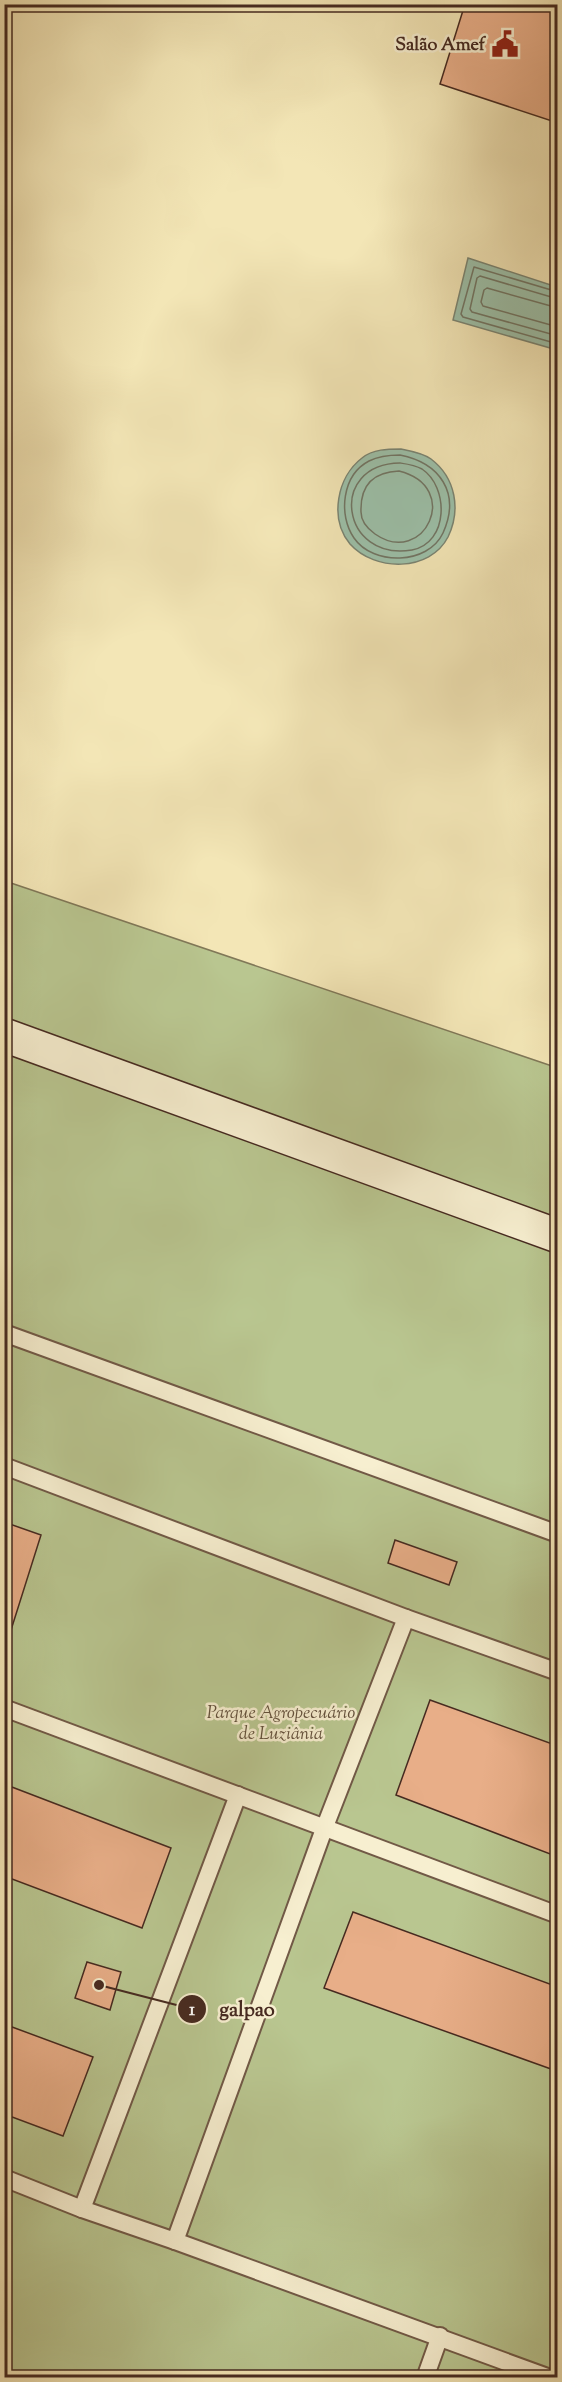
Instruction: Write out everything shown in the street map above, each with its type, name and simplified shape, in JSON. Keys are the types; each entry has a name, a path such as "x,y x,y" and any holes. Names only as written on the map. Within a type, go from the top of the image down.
{"street":[{"path":"4,1035 558,1236"}],"lane":[{"path":"4,1333 558,1534"},
{"path":"4,1466 406,1618 558,1672"},
{"path":"175,2241 324,1829 406,1618"},
{"path":"4,1708 558,1915"},
{"path":"82,2209 238,1795"},
{"path":"4,2178 82,2209 440,2336 550,2378"},
{"path":"425,2378 440,2336"}],"green space":[{"name":"Parque Agropecuário de Luziânia","path":"5,881 558,1068 557,2377 5,2378"}],"water":[{"path":"468,258 557,287 557,350 453,320"},
{"path":"401,449 424,455 439,467 451,485 455,505 452,527 440,548 429,557 402,564 373,560 350,544 343,534 338,511 342,487 353,466 366,455 376,451"}],"building":[{"name":"Salão Amef","path":"465,4 558,4 558,123 440,84"},
{"path":"4,1522 41,1535 5,1649 4,1649"},
{"path":"395,1540 457,1562 449,1585 388,1563"},
{"path":"430,1700 558,1746 558,1857 396,1795"},
{"path":"4,1784 171,1848 142,1928 4,1876"},
{"path":"353,1912 558,1987 558,2047 551,2069 324,1988"},
{"path":"87,1962 121,1972 110,2010 75,1998"},
{"path":"4,2024 93,2057 63,2136 4,2114"}],"place":[{"name":"Salão Amef","path":"505,44"},
{"name":"galpao","path":"99,1985"}]}
